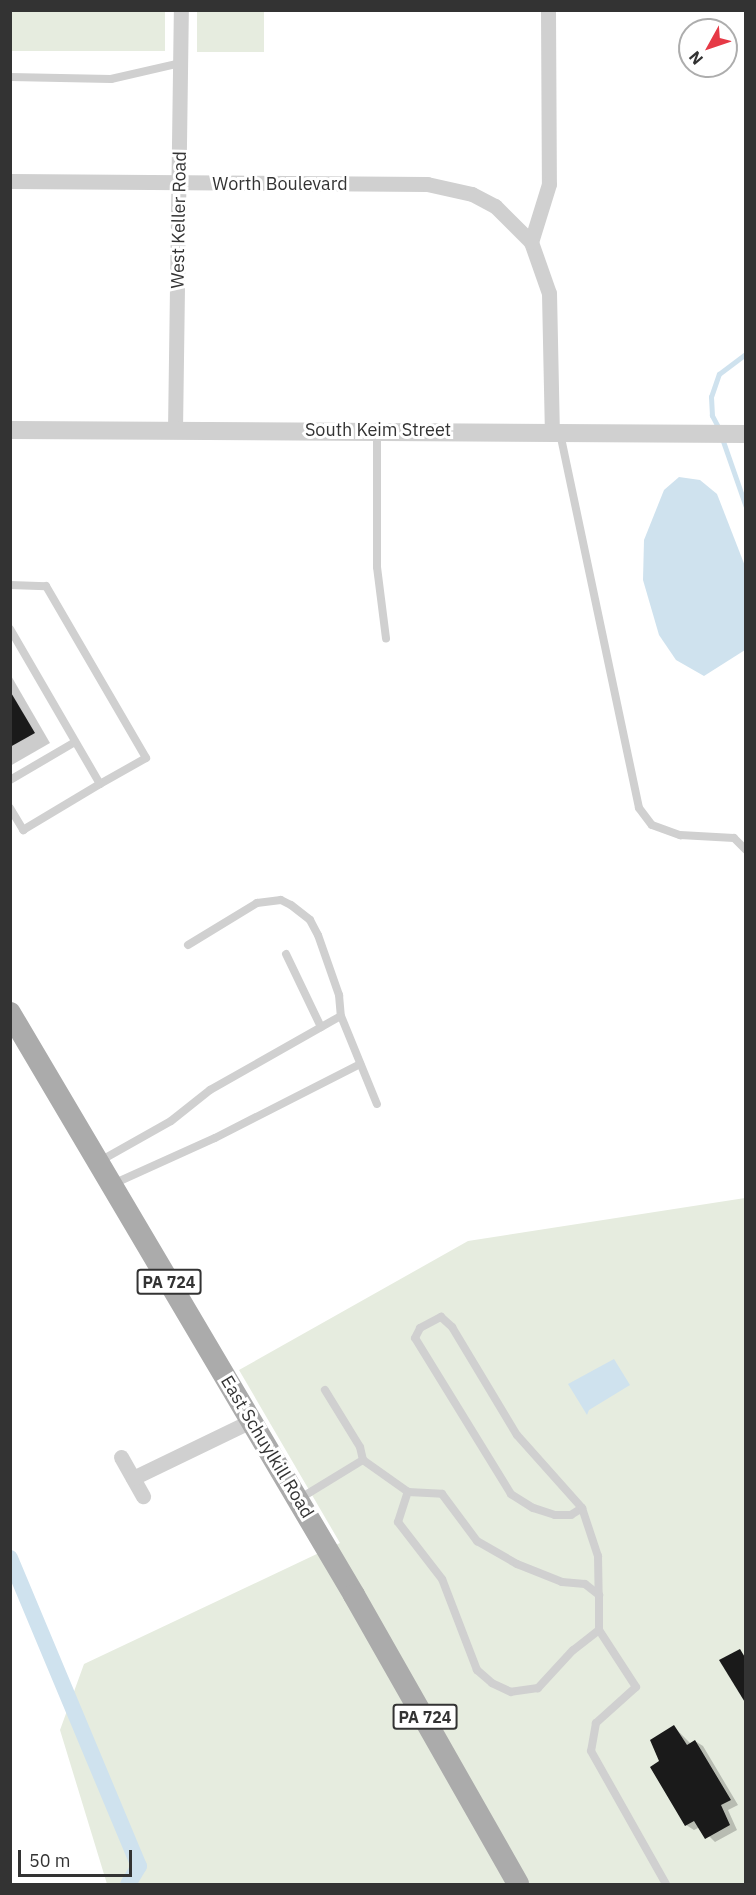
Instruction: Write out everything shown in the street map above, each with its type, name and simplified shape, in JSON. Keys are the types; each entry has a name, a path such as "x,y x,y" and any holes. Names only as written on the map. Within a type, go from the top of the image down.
{"main road":[{"name":"East Schuylkill Road","path":"10,1012 298,1500 518,1884"}],"street":[{"name":"West Keller Road","path":"175,430 181,10"},
{"path":"548,10 549,184 531,242 549,293 556,432"},
{"name":"Worth Boulevard","path":"10,181 450,187 495,206 531,242"},
{"name":"South Keim Street","path":"10,430 377,430 746,434"},
{"path":"133,1478 251,1421"},
{"path":"121,1457 143,1496"}],"lane":[{"path":"10,77 111,79 181,63"},
{"path":"377,430 377,567 386,638"},
{"path":"556,432 639,808 652,825 680,835 734,838 746,850"},
{"path":"10,585 46,586 146,758 23,830 10,808"},
{"path":"10,629 100,784"},
{"path":"10,780 75,742"},
{"path":"188,945 257,903 281,900 310,920 318,935 339,995 341,1016 377,1104"},
{"path":"286,954 321,1027"},
{"path":"99,1162 171,1121 210,1090 341,1016"},
{"path":"112,1184 215,1138 360,1064"},
{"path":"582,1508 571,1515 555,1515 533,1508 502,1482 415,1338 420,1328 441,1317 452,1327 518,1436 582,1508 598,1556 599,1630 636,1687 596,1723 591,1751 666,1884"},
{"path":"325,1390 360,1447 363,1460 408,1492 442,1494 477,1541 517,1564 562,1582 585,1584 598,1594"},
{"path":"298,1500 363,1460"},
{"path":"408,1492 398,1522 442,1579 477,1670 492,1683 511,1692 538,1688 573,1650 599,1630"}],"shaded area":[{"path":"11,10 165,10 165,51 11,51"},
{"path":"197,11 264,11 264,52 197,52"},
{"path":"745,1198 745,1884 107,1884 60,1730 84,1664 340,1543 239,1370 468,1241"}],"water":[{"path":"679,477 700,480 717,494 745,566 745,650 704,676 676,660 659,635 643,580 644,540 664,490"},
{"path":"614,1359 630,1385 589,1410 587,1415 568,1384"}],"building":[{"path":"10,691 35,733 10,747"},
{"path":"740,1649 746,1659 746,1704 719,1660"},
{"path":"674,1725 687,1745 695,1740 731,1800 721,1805 730,1825 705,1839 694,1821 685,1826 650,1767 659,1761 650,1740"}],"waterway":[{"path":"719,429 712,416 711,397 719,374 746,354"},
{"path":"722,437 746,506"},
{"path":"10,1558 139,1866 128,1884"}]}
